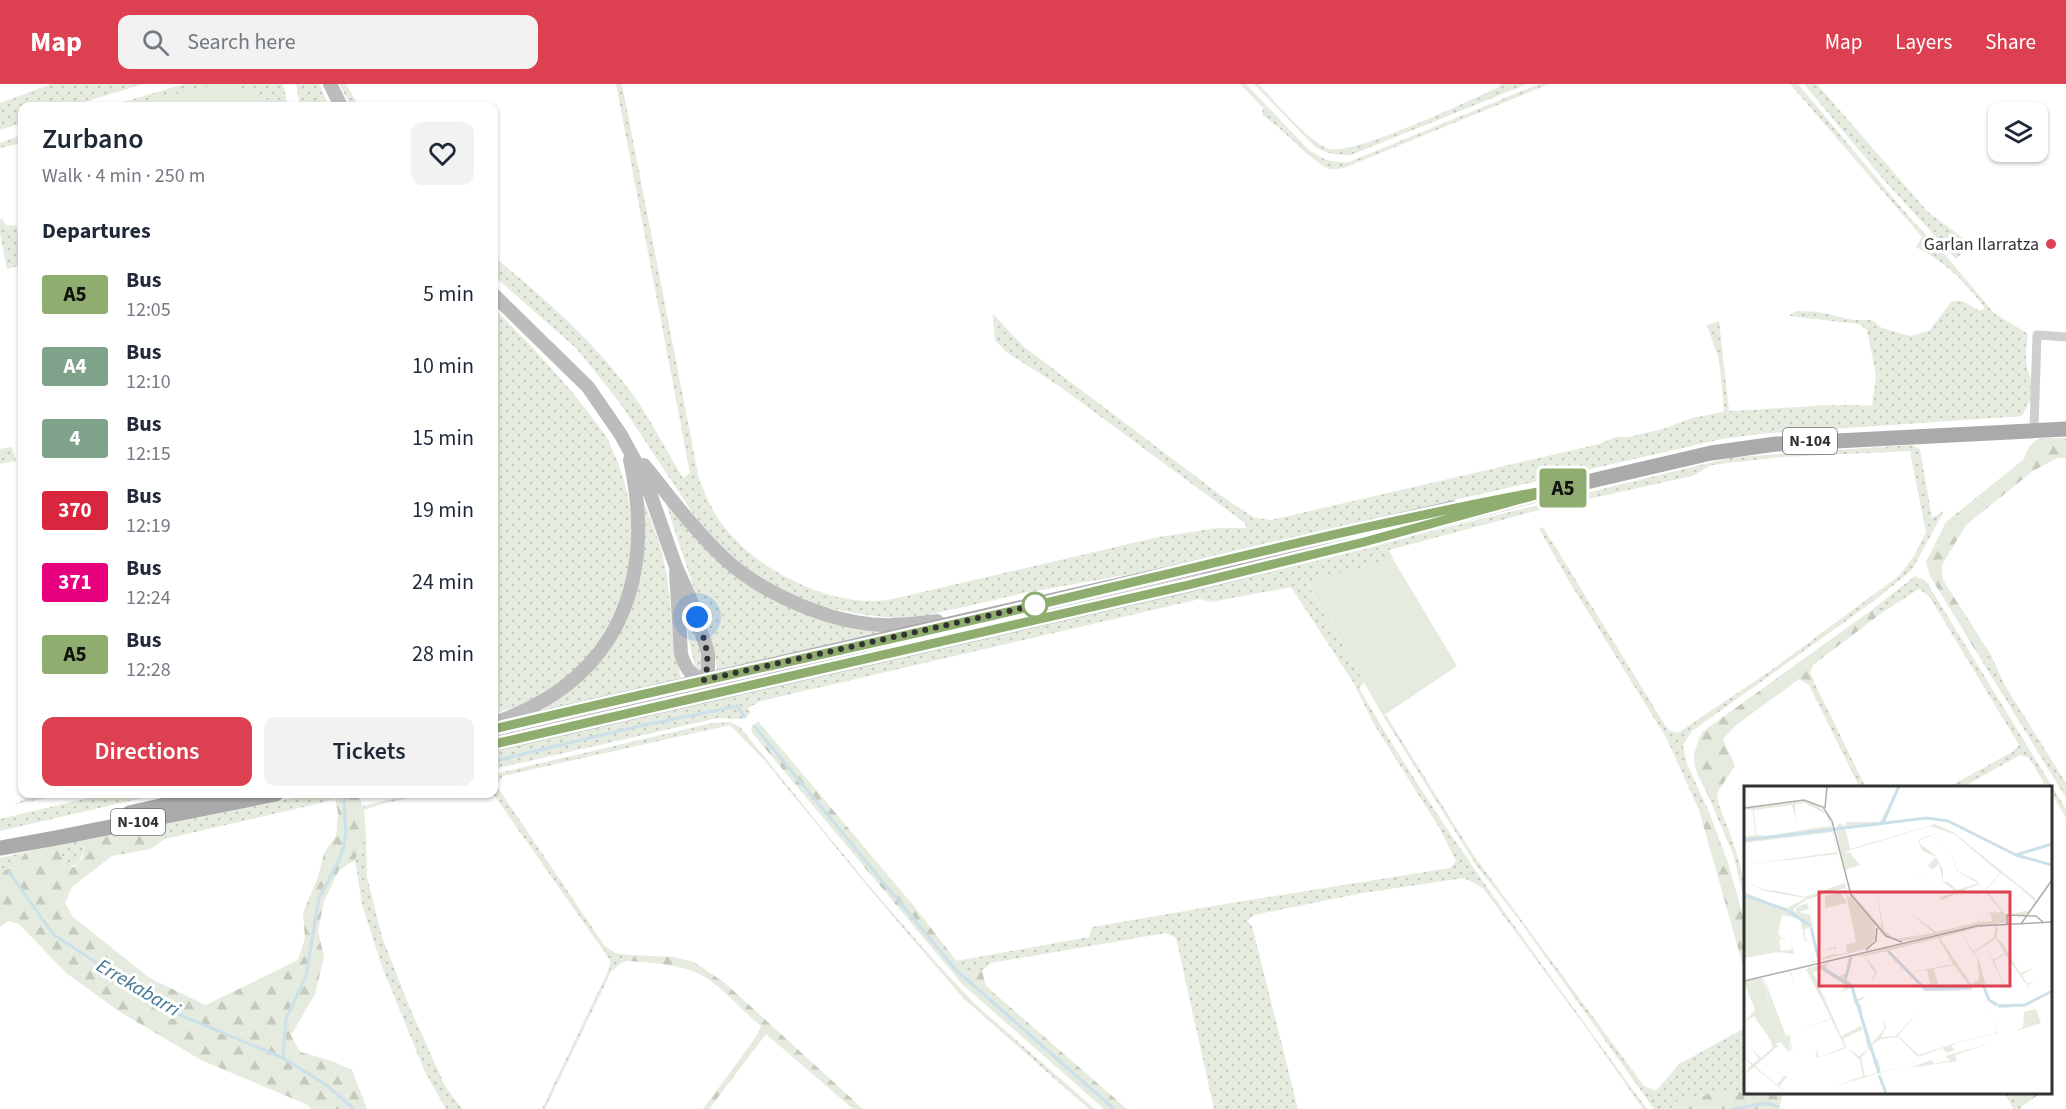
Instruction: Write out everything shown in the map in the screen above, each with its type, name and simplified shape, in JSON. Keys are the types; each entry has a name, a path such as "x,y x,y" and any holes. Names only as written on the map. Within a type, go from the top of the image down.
{"main road":[{"path":"330,84 339,102"},
{"path":"498,299 588,387 626,443 686,517 726,560 750,578 778,595 808,608 846,620 882,625 999,614"},
{"name":"N-104","path":"498,743 1188,585 1364,542 1565,487 1740,447 2066,429"},
{"path":"626,443 645,479 708,653 708,669 704,680 691,692 659,707"},
{"path":"498,721 533,707 566,686 588,666 621,617 634,574 639,538 635,488 626,443"},
{"name":"N-104","path":"498,728 1350,531 1471,504 1565,487"},
{"path":"676,567 681,654 685,666 693,676 716,684 737,684 804,673"},
{"name":"N-104","path":"0,847 66,828 197,798"},
{"name":"N-104","path":"0,847 256,798"}],"street":[{"path":"2034,429 2037,335 2066,337"}],"green space":[{"path":"51,84 143,84 85,102 18,102 18,124 0,130 0,103"},
{"path":"184,84 283,84 287,102 269,102 262,95 165,102 123,102"},
{"path":"229,84 262,95 269,102 139,102"},
{"path":"296,84 319,84 327,102 299,102"},
{"path":"339,84 346,84 357,102 349,102"},
{"path":"616,84 622,84 699,479 704,492 725,528 757,559 798,583 844,598 866,601 888,600 1159,537 1217,528 1246,528 1245,523 1059,386 1005,351 995,340 993,314 1023,346 1227,500 1255,518 1271,520 1599,444 1615,437 1628,437 1663,429 1692,418 1723,412 1719,359 1707,325 1719,321 1729,411 1819,406 1872,406 1876,375 1867,330 1859,324 1789,316 1796,311 1819,312 1853,320 1872,320 1882,328 1910,336 1929,331 1952,301 1962,301 1980,311 1985,308 1954,273 1916,247 1922,237 1790,84 1798,84 1910,218 1948,258 1994,313 2028,334 2026,364 2033,381 2033,395 2022,416 1759,434 1722,439 1131,574 1024,593 928,615 894,618 820,606 794,596 757,577 724,550 698,521 620,403 576,348 498,280 498,260 588,341 636,399 683,478 690,473"},
{"path":"1240,84 1246,84 1309,150 1328,160 1349,162 1539,84 1549,84 1344,168 1330,169 1315,160 1262,115 1263,108"},
{"path":"1254,84 1258,84 1314,140 1330,149 1344,148 1388,135 1499,87 1500,84 1527,84 1351,155 1341,155 1315,147"},
{"path":"1804,84 1817,84 1928,212 1971,244 1956,259 1883,179"},
{"path":"18,136 18,144 0,148 0,143"},
{"path":"2,219 7,226 16,225 18,235 18,266 7,269 0,233 0,220"},
{"path":"498,312 566,385 603,431 618,464 631,516 632,543 628,569 622,595 611,620 587,656 567,678 548,692 498,713"},
{"path":"2045,438 2066,438 2066,458 2057,458 2033,471 1966,525 1942,565 1943,580 1991,655 1982,661 1930,576 1926,562 1946,522 2024,459 2035,441"},
{"path":"1912,445 1920,449 1932,518 1944,511 1912,570 1874,601 1692,731 1683,745 1687,764 1709,812 1699,810 1667,739 1539,529 1543,527 1668,730 1678,733 1773,669 1900,575 1914,556 1926,532 1910,451 1781,457 1712,465 1692,476 1539,510 1389,550 1393,559 1307,583 1364,682 1359,688 1426,796 1497,902 1647,1109 1643,1109 1483,888 1464,878 1363,893 1254,915 1247,921 1252,926 1298,1109 1214,1109 1176,938 1166,933 991,963 982,971 966,973 956,961 1089,937 1092,927 1450,868 1456,861 1440,829 1375,726 1353,682 1291,587 1211,602 1200,599 761,701 748,708 751,713 743,719 718,718 498,768 498,751 1122,608 1734,457"},
{"path":"12,447 16,461 0,464 0,449"},
{"path":"643,499 660,545 667,575 675,652 681,678 543,710 586,675 629,610 641,577 644,551 641,502"},
{"path":"665,501 690,533 719,561 778,601 812,617 885,631 717,670 713,646"},
{"path":"1393,559 1457,666 1383,716 1307,582"},
{"path":"1915,576 1926,581 2066,809 2066,818 2051,793 2051,786 2046,786 2029,758 2020,755 1965,786 1951,786 2012,752 2019,745 1929,596 1919,589 1883,612 1873,609"},
{"path":"686,603 702,660 700,672 696,670 689,642 683,604"},
{"path":"1873,609 1883,612 1813,665 1810,672 1815,684 1809,685 1799,679 1735,726 1723,739 1735,766 1717,793 1707,793 1694,763 1695,750 1702,732"},
{"path":"1991,655 2004,684 2066,783 2066,798 1982,661"},
{"path":"1815,684 1865,786 1859,786 1809,685"},
{"path":"1386,715 1472,853 1644,1086 1656,1091 1679,1064 1744,1029 1744,1091 1680,1098 1671,1109 1654,1109 1517,917 1476,865 1383,716"},
{"path":"758,721 913,905 966,973 982,971 986,986 1127,1109 1104,1109 963,985 753,734 751,728"},
{"path":"730,722 740,727 884,903 944,971 975,1004 1095,1109 1089,1109 963,998 765,761 730,725 503,776 498,782 498,773 712,723"},
{"path":"498,788 604,945 615,953 630,955 627,961 611,972 545,1109 542,1109 609,969 610,960 496,798 498,798"},
{"path":"1707,793 1717,793 1718,802 1740,863 1744,898 1733,854"},
{"path":"27,798 46,798 12,805"},
{"path":"88,798 143,798 0,831 0,819"},
{"path":"294,798 334,798 334,800 165,839 162,825"},
{"path":"335,798 360,798 364,810 366,834 355,860 339,870 324,901 318,931 324,957 315,994 291,1035 300,1052 332,1061 352,1070 367,1109 311,1109 308,1105 201,1060 120,1012 66,973 19,924 9,921 0,927 0,872 16,866 26,852 58,845 65,868 74,867 83,858 84,840 162,825 165,839 150,849 112,856 72,887 65,903 72,916 151,979 206,1005 298,960 305,938 303,913 319,874 324,853 336,836 338,813"},
{"path":"397,798 409,798 364,810 363,806"},
{"path":"1699,810 1709,812 1727,860 1744,920 1744,969"},
{"path":"366,834 367,877 382,937 410,1008 445,1086 462,1109 446,1109 425,1072 381,964 362,904 355,860"},
{"path":"84,840 78,862 65,868 58,845"},
{"path":"26,852 16,866 0,872 0,858"},
{"path":"630,955 674,957 694,962 725,983 863,1109 853,1109 766,1034 709,1109 703,1109 756,1037 761,1026 722,990 699,974 669,965 627,961"},
{"path":"1744,1091 1744,1094 1783,1094 1779,1109 1671,1109 1680,1098"},
{"path":"2006,1094 2014,1094 2022,1109 2013,1109"},
{"path":"2014,1094 2038,1094 2038,1095 2021,1107"}],"waterway":[{"path":"498,760 635,727 737,706 745,717"},
{"path":"754,726 955,969 1114,1109"},
{"path":"283,1058 286,1019 306,976 319,898 340,858 344,845 346,798"},
{"name":"Errekabarri","path":"9,872 53,934 168,1010 283,1058 325,1084 354,1109"},
{"path":"1733,1109 1767,1103 1778,1107"}],"bus line":[{"name":"A5","path":"498,728 999,614 1328,536 1471,504 1565,487 1364,542 1188,585 498,743"}],"place":[{"name":"Garlan Ilarratza","path":"2051,244"}],"route":[{"path":"697,617 708,653 708,669 704,680 1040,604 1035,605"}]}
